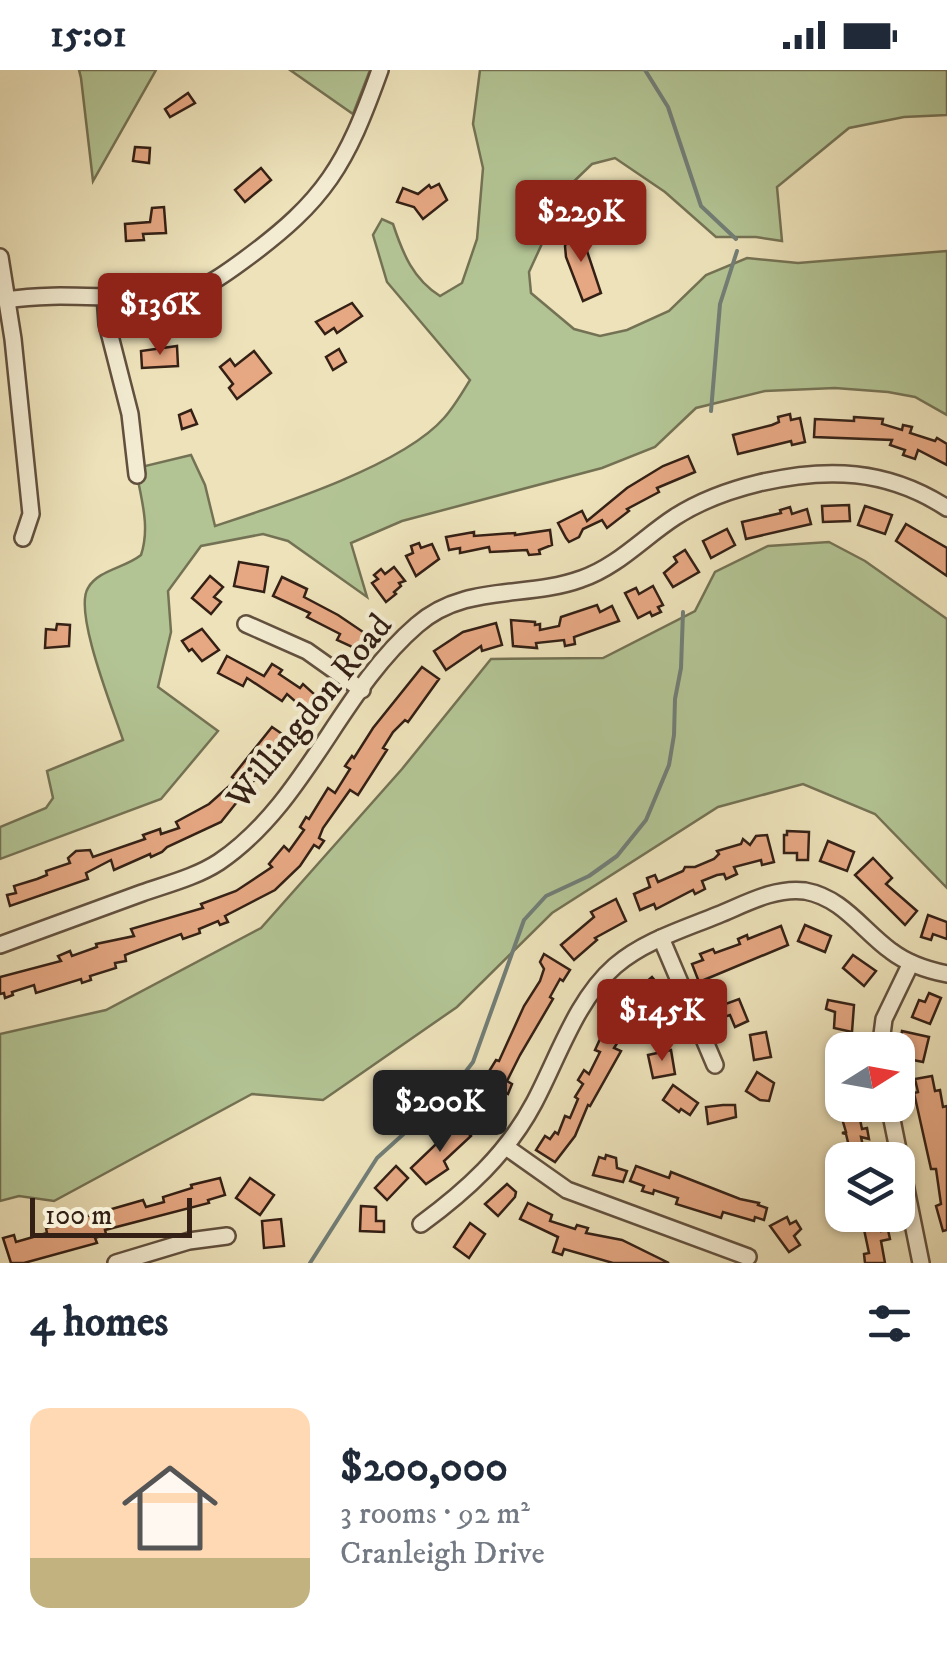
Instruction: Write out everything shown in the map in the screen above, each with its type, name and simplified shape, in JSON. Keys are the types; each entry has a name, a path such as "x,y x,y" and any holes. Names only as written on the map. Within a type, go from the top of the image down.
{"street":[{"path":"6,300 29,296 167,296 192,292 218,279 282,233 319,196 335,175 380,70"},
{"path":"0,257 31,514 24,538"},
{"path":"105,295 107,324 130,414 136,475"},
{"path":"0,414 19,412"},
{"name":"Willingdon Road","path":"0,945 185,878 218,862 265,821 401,640 432,613 468,597 586,578 678,515 730,491 798,474 840,471 900,483 947,508"},
{"path":"246,624 308,651 362,690"},
{"path":"421,1224 473,1182 506,1147 597,987 616,965 662,938 773,894 798,890 833,900 882,944 911,963 947,974"},
{"path":"662,938 715,1065"},
{"path":"882,1032 884,1019 911,963"},
{"path":"893,1122 921,1263"},
{"path":"506,1147 566,1190 748,1257"},
{"path":"116,1263 175,1245 227,1236"}],"green space":[{"path":"79,70 156,70 93,181 81,78"},
{"path":"290,70 370,70 353,114"},
{"path":"480,70 947,70 947,115 904,117 849,128 777,187 782,241 716,237 665,192 615,158 592,164 568,187 529,272 531,293 574,329 600,336 627,330 669,311 706,275 747,258 798,263 947,251 947,415 915,397 835,388 765,391 696,408 655,447 602,468 402,521 351,543 367,597 288,541 263,534 201,546 168,591 171,632 158,687 218,731 161,799 0,859 0,827 46,808 53,798 47,771 123,740 90,639 85,600 88,588 98,577 141,555 145,525 137,475 145,466 191,455 205,485 215,526 369,468 425,436 455,405 470,380 387,282 373,235 382,219 393,224 410,265 440,296 462,283 477,239 483,168 473,124"},
{"path":"829,542 865,561 947,619 947,888 875,814 803,784 718,807 552,913 457,1007 323,1100 252,1094 54,1201 19,1196 0,1201 0,1034 106,1010 261,928 402,769 491,659 603,658 695,611 715,572 768,546"}],"building":[{"path":"188,93 195,103 170,117 165,109"},
{"path":"135,147 150,148 149,163 133,161"},
{"path":"261,168 271,180 245,202 235,190"},
{"path":"439,184 447,200 423,219 414,207 397,202 403,188 418,194 429,185 431,188"},
{"path":"164,207 166,233 143,234 144,240 126,241 125,224 150,222 152,208"},
{"path":"572,229 588,236 585,245 601,293 583,301 566,257 565,246"},
{"path":"352,303 362,316 337,333 334,328 325,334 316,322"},
{"path":"177,346 178,366 142,368 141,351"},
{"path":"339,349 346,362 333,370 326,357"},
{"path":"254,351 271,373 237,399 229,388 233,384 220,367 230,359 235,366"},
{"path":"191,410 197,424 182,429 179,415"},
{"path":"790,414 791,420 800,418 805,442 792,445 791,441 738,454 733,435 772,425 779,422 778,417"},
{"path":"854,417 883,419 882,424 902,430 903,425 912,427 910,433 935,441 937,438 947,444 947,465 918,450 915,459 903,455 905,450 890,445 892,440 814,437 815,419 854,421"},
{"path":"688,456 695,472 657,488 659,492 627,509 607,528 602,520 583,529 579,537 569,542 566,538 558,523 582,511 587,521 627,488"},
{"path":"849,505 850,521 823,522 822,506"},
{"path":"865,506 892,515 885,534 858,525"},
{"path":"790,507 792,514 807,509 811,524 746,539 742,522 781,513 780,510"},
{"path":"906,524 947,548 947,576 896,541"},
{"path":"727,529 735,545 711,558 703,541"},
{"path":"550,530 552,545 539,550 540,554 529,555 527,550 490,552 489,547 460,553 460,548 449,550 446,537 474,532 474,536 515,535"},
{"path":"419,543 421,548 432,544 439,559 416,576 406,556 413,553 411,546"},
{"path":"685,550 699,572 673,587 664,573 677,562 674,557"},
{"path":"239,562 268,567 264,592 234,586"},
{"path":"394,567 405,581 399,583 396,594 386,602 372,583 381,569 385,574"},
{"path":"210,576 223,587 214,597 221,602 211,614 192,598"},
{"path":"282,577 307,589 304,597 372,638 363,652 337,640 340,634 307,617 310,613 273,596"},
{"path":"653,586 663,605 658,607 661,612 638,618 625,593 636,588 639,594"},
{"path":"597,605 600,612 612,606 619,621 574,637 575,644 565,646 564,640 536,643 537,648 513,646 511,620 535,622 540,624 540,630 559,626 561,617"},
{"path":"496,623 502,645 482,651 481,646 446,670 434,651 463,632"},
{"path":"57,624 70,625 69,646 45,648 46,629 56,630"},
{"path":"202,629 219,650 202,661 182,641"},
{"path":"227,656 264,676 272,664 282,670 279,674 300,688 303,684 324,703 312,716 287,694 282,701 247,678 243,686 218,673"},
{"path":"422,667 439,679 408,722 405,720 393,732 383,748 387,750 358,795 350,790 323,828 319,838 324,841 319,848 314,845 300,866 275,890 225,916 228,922 220,925 218,921 199,929 200,933 183,939 181,934 125,955 126,961 90,976 91,980 82,983 81,979 36,993 34,985 5,998 4,993 0,994 0,977 61,961 58,956 70,951 72,956 97,947 96,944 134,936 131,929 203,908 201,904 236,891 272,867 269,864 284,846 289,851 304,830 300,827 328,788 335,793 350,769 345,766"},
{"path":"272,727 288,738 221,822 151,857 150,854 114,870 111,860 86,873 88,879 10,906 7,895 16,893 14,886 70,863 68,858 76,851 90,850 93,857 145,839 143,835 160,829 161,834 179,828 176,822 209,804 236,780 232,777"},
{"path":"787,831 809,832 808,860 797,860 797,853 784,853"},
{"path":"767,835 774,862 762,865 761,860 734,867 737,874 702,881 705,889 695,894 693,890 656,909 654,904 640,910 634,894 650,887 647,878 655,875 658,882 685,867 714,859 717,851 741,844 743,839 750,845 756,836"},
{"path":"828,841 854,852 847,871 820,861"},
{"path":"873,858 892,878 886,884 917,911 905,925 855,875"},
{"path":"616,899 626,921 595,938 574,960 561,945 594,917 591,912"},
{"path":"928,915 947,922 947,939 933,934 931,940 921,937"},
{"path":"805,925 831,936 825,952 798,941"},
{"path":"781,926 788,945 699,982 692,964 703,960 700,954 713,949 715,953 740,944 738,939 747,935 748,939"},
{"path":"544,954 570,970 563,981 560,979 550,997 553,999 507,1081 512,1084 508,1094 503,1091 480,1123 464,1112 496,1060 499,1061 540,981"},
{"path":"853,955 876,971 864,986 843,968"},
{"path":"652,977 663,990 634,1017 614,1048 621,1051 588,1105 575,1136 555,1162 536,1150 545,1136 550,1139 555,1132 558,1134 565,1116 570,1118 583,1084 578,1080 584,1070 589,1074 600,1052 595,1050 600,1039 629,996"},
{"path":"929,993 941,998 930,1024 912,1017 919,1000 925,1002"},
{"path":"739,999 748,1021 735,1027 730,1015 724,1017 720,1006"},
{"path":"828,1000 854,1005 852,1032 834,1028 835,1012 826,1009"},
{"path":"766,1032 771,1057 754,1060 750,1035"},
{"path":"915,1034 929,1037 923,1062 915,1060"},
{"path":"671,1050 675,1074 653,1078 648,1055"},
{"path":"757,1072 774,1083 769,1101 746,1091"},
{"path":"932,1076 943,1107 947,1106 947,1230 943,1231 936,1206 941,1204 936,1169 931,1169 915,1097 915,1079"},
{"path":"673,1085 698,1103 690,1115 663,1100"},
{"path":"735,1105 736,1117 708,1124 706,1107"},
{"path":"843,1122 861,1122 862,1129 867,1128 869,1139 861,1137 862,1142 848,1142 842,1133 846,1132"},
{"path":"458,1123 471,1136 444,1161 448,1169 426,1184 411,1168"},
{"path":"606,1155 616,1158 617,1168 627,1171 623,1182 593,1175 599,1157 605,1159"},
{"path":"396,1166 408,1178 387,1200 375,1188"},
{"path":"636,1166 669,1178 671,1172 759,1203 767,1208 764,1220 723,1212 721,1218 676,1204 678,1198 654,1190 653,1194 642,1191 644,1186 630,1181"},
{"path":"220,1178 225,1195 208,1200 209,1203 105,1230 106,1234 95,1238 97,1243 11,1263 3,1238 14,1235 16,1242 47,1233 46,1228 143,1200 146,1207 164,1202 163,1197 192,1188 191,1185"},
{"path":"250,1178 274,1195 260,1215 236,1198"},
{"path":"507,1184 516,1192 515,1197 498,1216 485,1204"},
{"path":"528,1203 552,1215 550,1221 575,1229 577,1225 588,1228 586,1233 622,1240 669,1263 613,1263 564,1249 562,1255 553,1252 558,1237 520,1219"},
{"path":"361,1206 376,1207 376,1221 384,1221 384,1232 360,1231"},
{"path":"787,1217 790,1224 796,1221 801,1229 794,1236 800,1245 789,1252 770,1226"},
{"path":"281,1219 284,1246 264,1248 262,1221"},
{"path":"470,1223 485,1234 469,1258 454,1247"},
{"path":"865,1232 888,1232 890,1239 881,1241 885,1263 865,1263 864,1254 869,1253"}],"waterway":[{"path":"645,70 668,107 701,206 736,239"},
{"path":"711,411 720,304 737,251"},
{"path":"310,1263 377,1158 450,1092 473,1062 524,920 546,896 589,876 617,856 646,820 669,765 681,668 683,612"}]}
